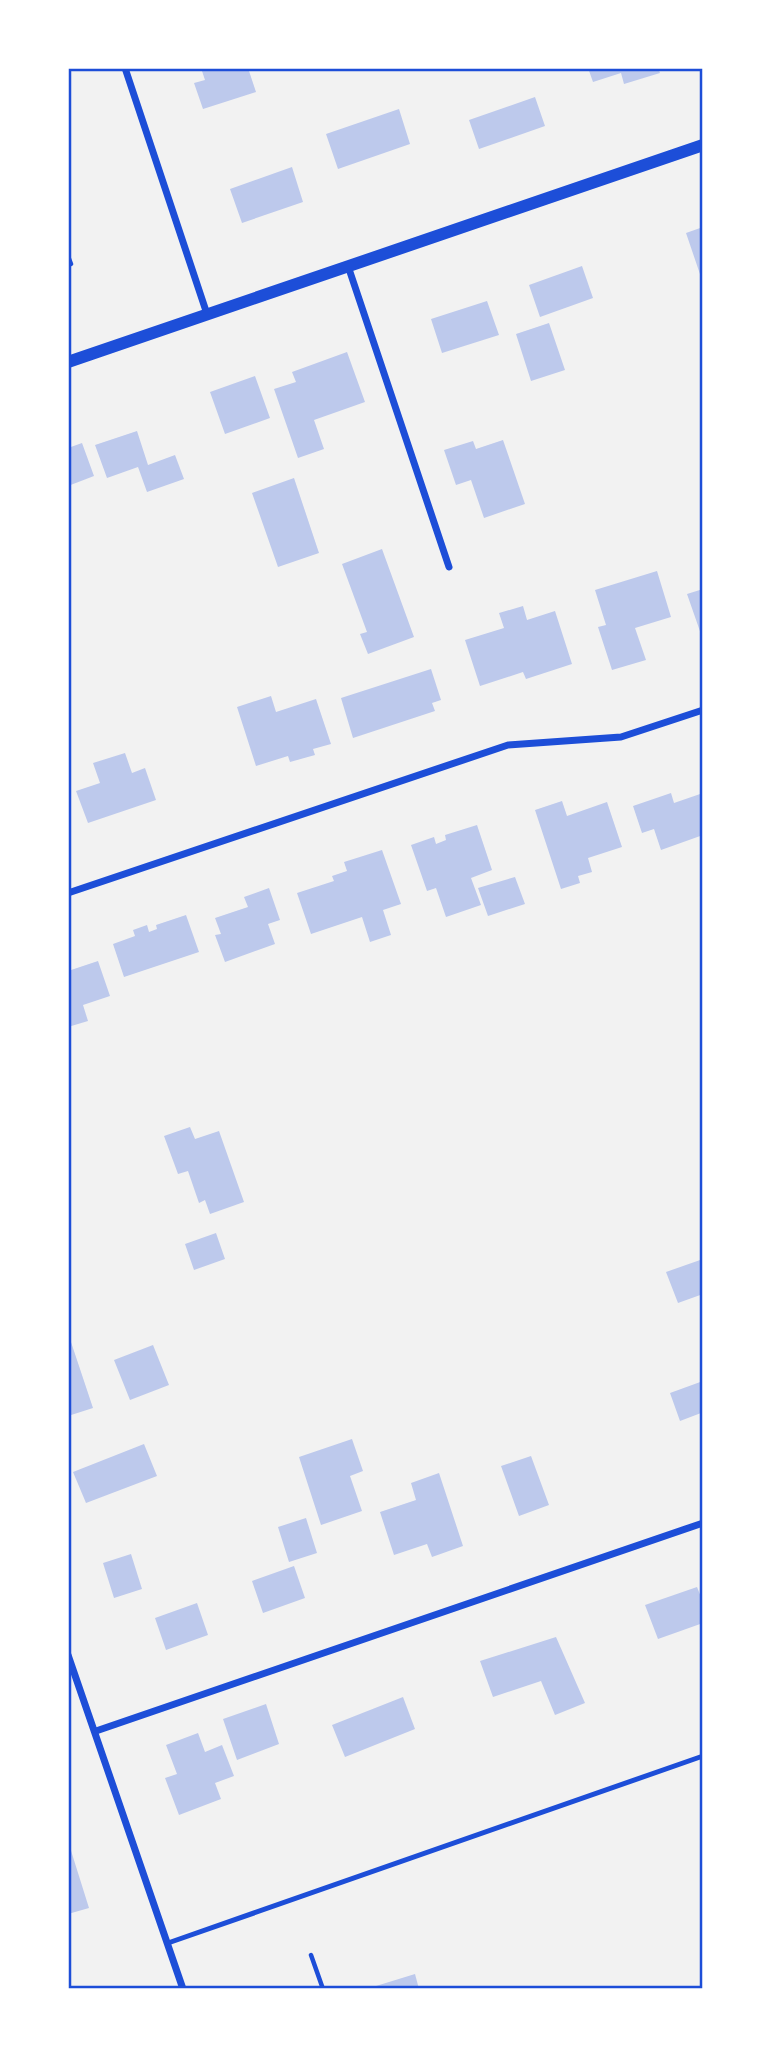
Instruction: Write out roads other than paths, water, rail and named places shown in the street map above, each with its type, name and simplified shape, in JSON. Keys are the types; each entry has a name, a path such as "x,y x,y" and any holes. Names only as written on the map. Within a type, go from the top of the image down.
{"street":[{"path":"125,68 207,314"},
{"path":"68,362 703,145"},
{"path":"348,266 449,567"},
{"path":"68,893 508,745 621,737 703,710"},
{"path":"96,1731 703,1523"},
{"path":"68,1655 183,1989"}],"lane":[{"path":"168,1943 703,1756"}]}
